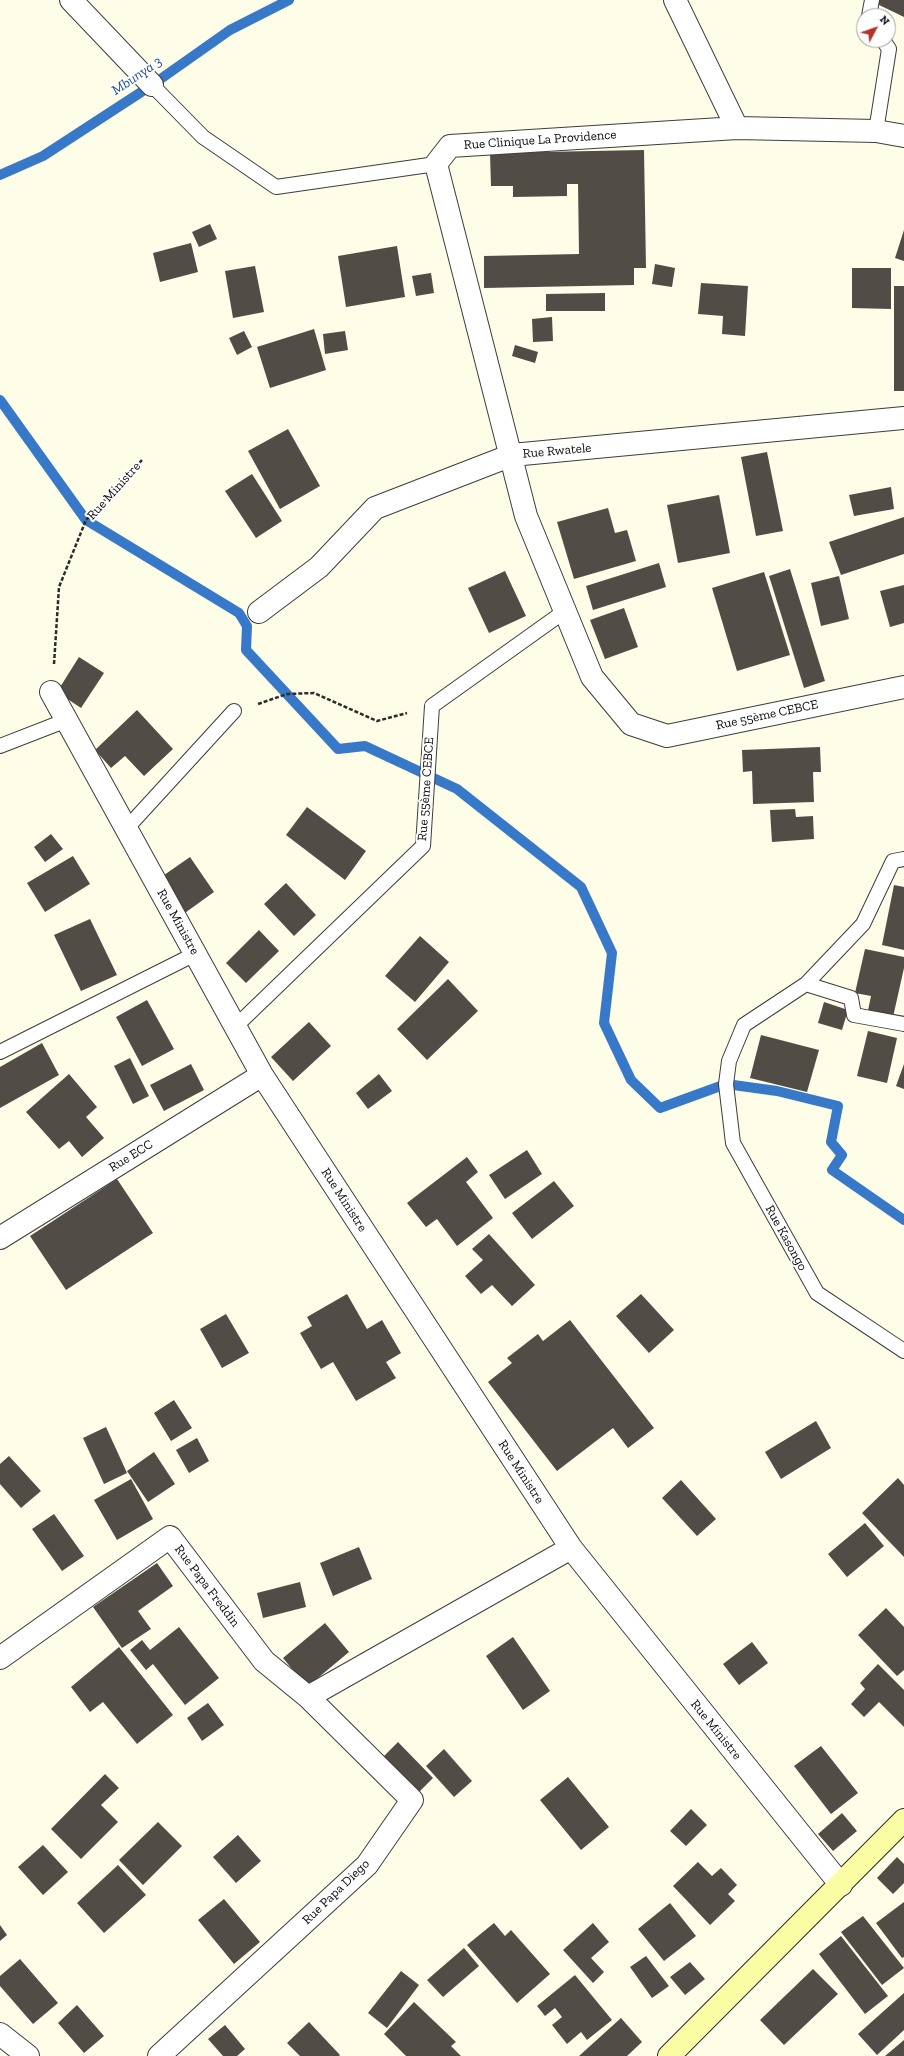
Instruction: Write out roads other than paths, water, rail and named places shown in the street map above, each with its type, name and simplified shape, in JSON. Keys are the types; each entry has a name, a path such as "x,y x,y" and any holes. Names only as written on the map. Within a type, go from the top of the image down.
{"street":[{"path":"71,0 152,85"},
{"path":"675,0 737,128"},
{"name":"Rue Clinique La Providence","path":"436,164 450,146 737,128 876,131 904,136"},
{"path":"436,164 512,455 526,516 565,611"},
{"name":"Rue Rwatele","path":"259,612 318,566 375,508 512,455 904,418"},
{"name":"Rue 55ème CEBCE","path":"565,611 592,677 631,724 667,736 904,687"},
{"name":"Rue Ministre","path":"51,692 262,1075 571,1548 841,1885"},
{"name":"Rue ECC","path":"0,1238 262,1075"},
{"name":"Rue Papa Freddin","path":"0,1658 170,1537 264,1661 308,1697"},
{"path":"308,1697 571,1548"},
{"name":"Rue Papa Diego","path":"159,2056 367,1866 412,1800 308,1697"},
{"path":"669,2056 841,1885 904,1820"},
{"path":"0,2034 28,2056"}],"lane":[{"path":"876,131 888,48"},
{"path":"152,85 203,137 276,186 436,164"},
{"name":"Rue 55ème CEBCE","path":"235,1027 423,846 432,706 565,611"},
{"path":"126,829 234,711"},
{"path":"0,746 67,720"},
{"path":"904,859 893,861 863,924 806,984 851,998 854,1015 904,1024"},
{"path":"0,1052 195,954"},
{"name":"Rue Kasongo","path":"806,984 744,1025 729,1061 726,1084 733,1143 817,1294 904,1351"}],"waterway":[{"name":"Mbunya 3","path":"0,175 43,156 152,85 230,30 289,0"},
{"path":"0,400 86,520 239,613 247,626 246,650 338,749 365,746 457,789 581,887 612,953 604,1023 631,1080 660,1108 726,1084 777,1091 838,1106 831,1142 842,1155 832,1170 904,1220"}]}
